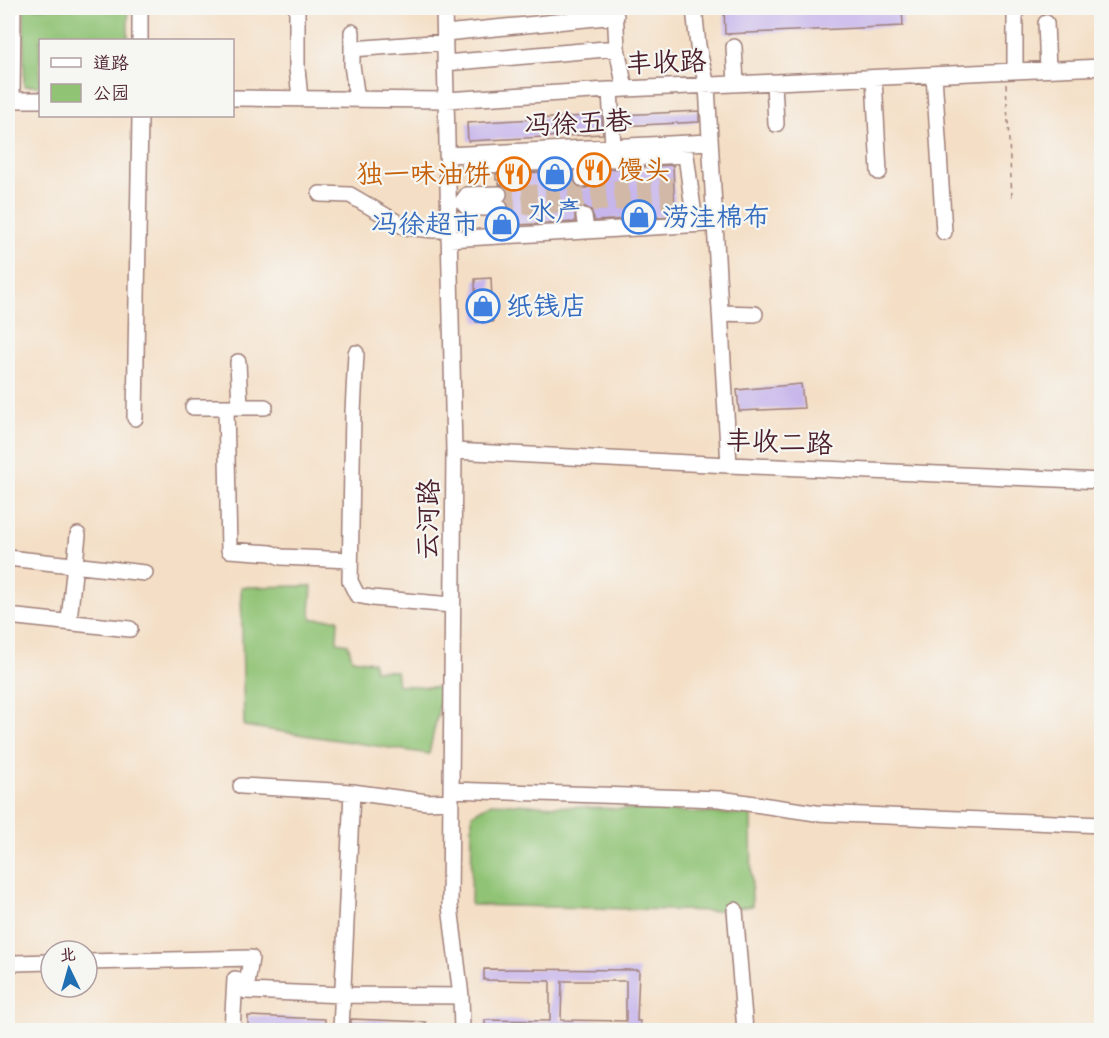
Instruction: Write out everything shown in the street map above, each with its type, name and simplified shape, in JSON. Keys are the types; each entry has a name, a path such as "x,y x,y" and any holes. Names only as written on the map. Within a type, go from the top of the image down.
{"street":[{"path":"12,8 10,100 39,100"},
{"path":"140,8 140,39"},
{"path":"297,8 297,68 300,99"},
{"name":"云河路","path":"444,8 454,451 450,906 461,996 462,1030"},
{"path":"694,8 698,45 707,86 729,465"},
{"path":"1010,71 1015,8"},
{"path":"352,49 445,38 616,12 617,89 613,147"},
{"path":"1046,23 1048,69"},
{"path":"352,32 351,65 357,99"},
{"path":"734,47 736,84"},
{"path":"445,63 617,48"},
{"name":"丰收路","path":"234,98 446,100 617,89 1101,67"},
{"path":"934,75 944,232"},
{"path":"874,78 879,172"},
{"path":"774,82 776,124"},
{"path":"135,418 140,117"},
{"name":"冯徐五巷","path":"447,155 711,142"},
{"path":"469,166 686,155 695,224"},
{"path":"582,161 583,179"},
{"path":"674,193 690,192"},
{"path":"320,194 350,195 405,227 449,234 715,223"},
{"path":"720,313 755,314"},
{"path":"356,353 351,581 357,595 453,605"},
{"path":"238,362 233,407 229,550 271,553 281,557 350,560"},
{"path":"193,407 266,407"},
{"name":"丰收二路","path":"454,451 1101,480"},
{"path":"69,620 78,535"},
{"path":"8,558 145,573"},
{"path":"8,616 130,629"},
{"path":"241,786 352,792 427,802 451,796 720,799 816,813 1101,825"},
{"path":"341,1030 352,792"},
{"path":"735,910 745,1030"},
{"path":"99,962 251,958 246,991 461,996"},
{"path":"15,963 39,962"},
{"path":"232,1030 235,979"}],"path":[{"path":"1010,71 1012,197"}],"green space":[{"path":"24,8 128,8 128,39 39,39 39,86 24,86"},
{"path":"312,586 310,612 312,619 338,619 337,642 348,644 352,659 373,662 375,670 396,671 398,685 443,688 429,754 244,726 241,587"},
{"path":"491,803 751,815 752,906 713,911 471,905 472,814"}],"building":[{"path":"724,8 902,8 903,26 725,34"},
{"path":"699,111 699,122 622,126 621,115"},
{"path":"602,115 603,134 468,141 467,123"},
{"path":"673,165 675,216 595,221 591,210 583,206 575,212 575,222 498,226 498,221 508,213 510,207 506,200 509,194 508,189 499,184 496,174 573,171 575,184 583,189 592,183 592,170"},
{"path":"491,278 493,322 476,322 475,279"},
{"path":"801,384 804,408 739,411 737,390"},
{"path":"484,969 639,970 637,1021 640,1021 640,1030 485,1030 485,1020 550,1021 550,981 484,980","holes":["562,981 626,981 626,1021 561,1020"]},
{"path":"248,1016 325,1019 325,1030 248,1030"},
{"path":"351,1019 426,1022 426,1030 351,1030"}],"tunnel":[{"path":"499,194 673,185"},
{"path":"500,208 674,200"}],"place":[{"name":"馒头","path":"594,170"},
{"name":"独一味油饼","path":"514,174"},
{"name":"水产","path":"555,174"},
{"name":"涝洼棉布","path":"639,217"},
{"name":"冯徐超市","path":"502,224"},
{"name":"纸钱店","path":"483,306"}]}
